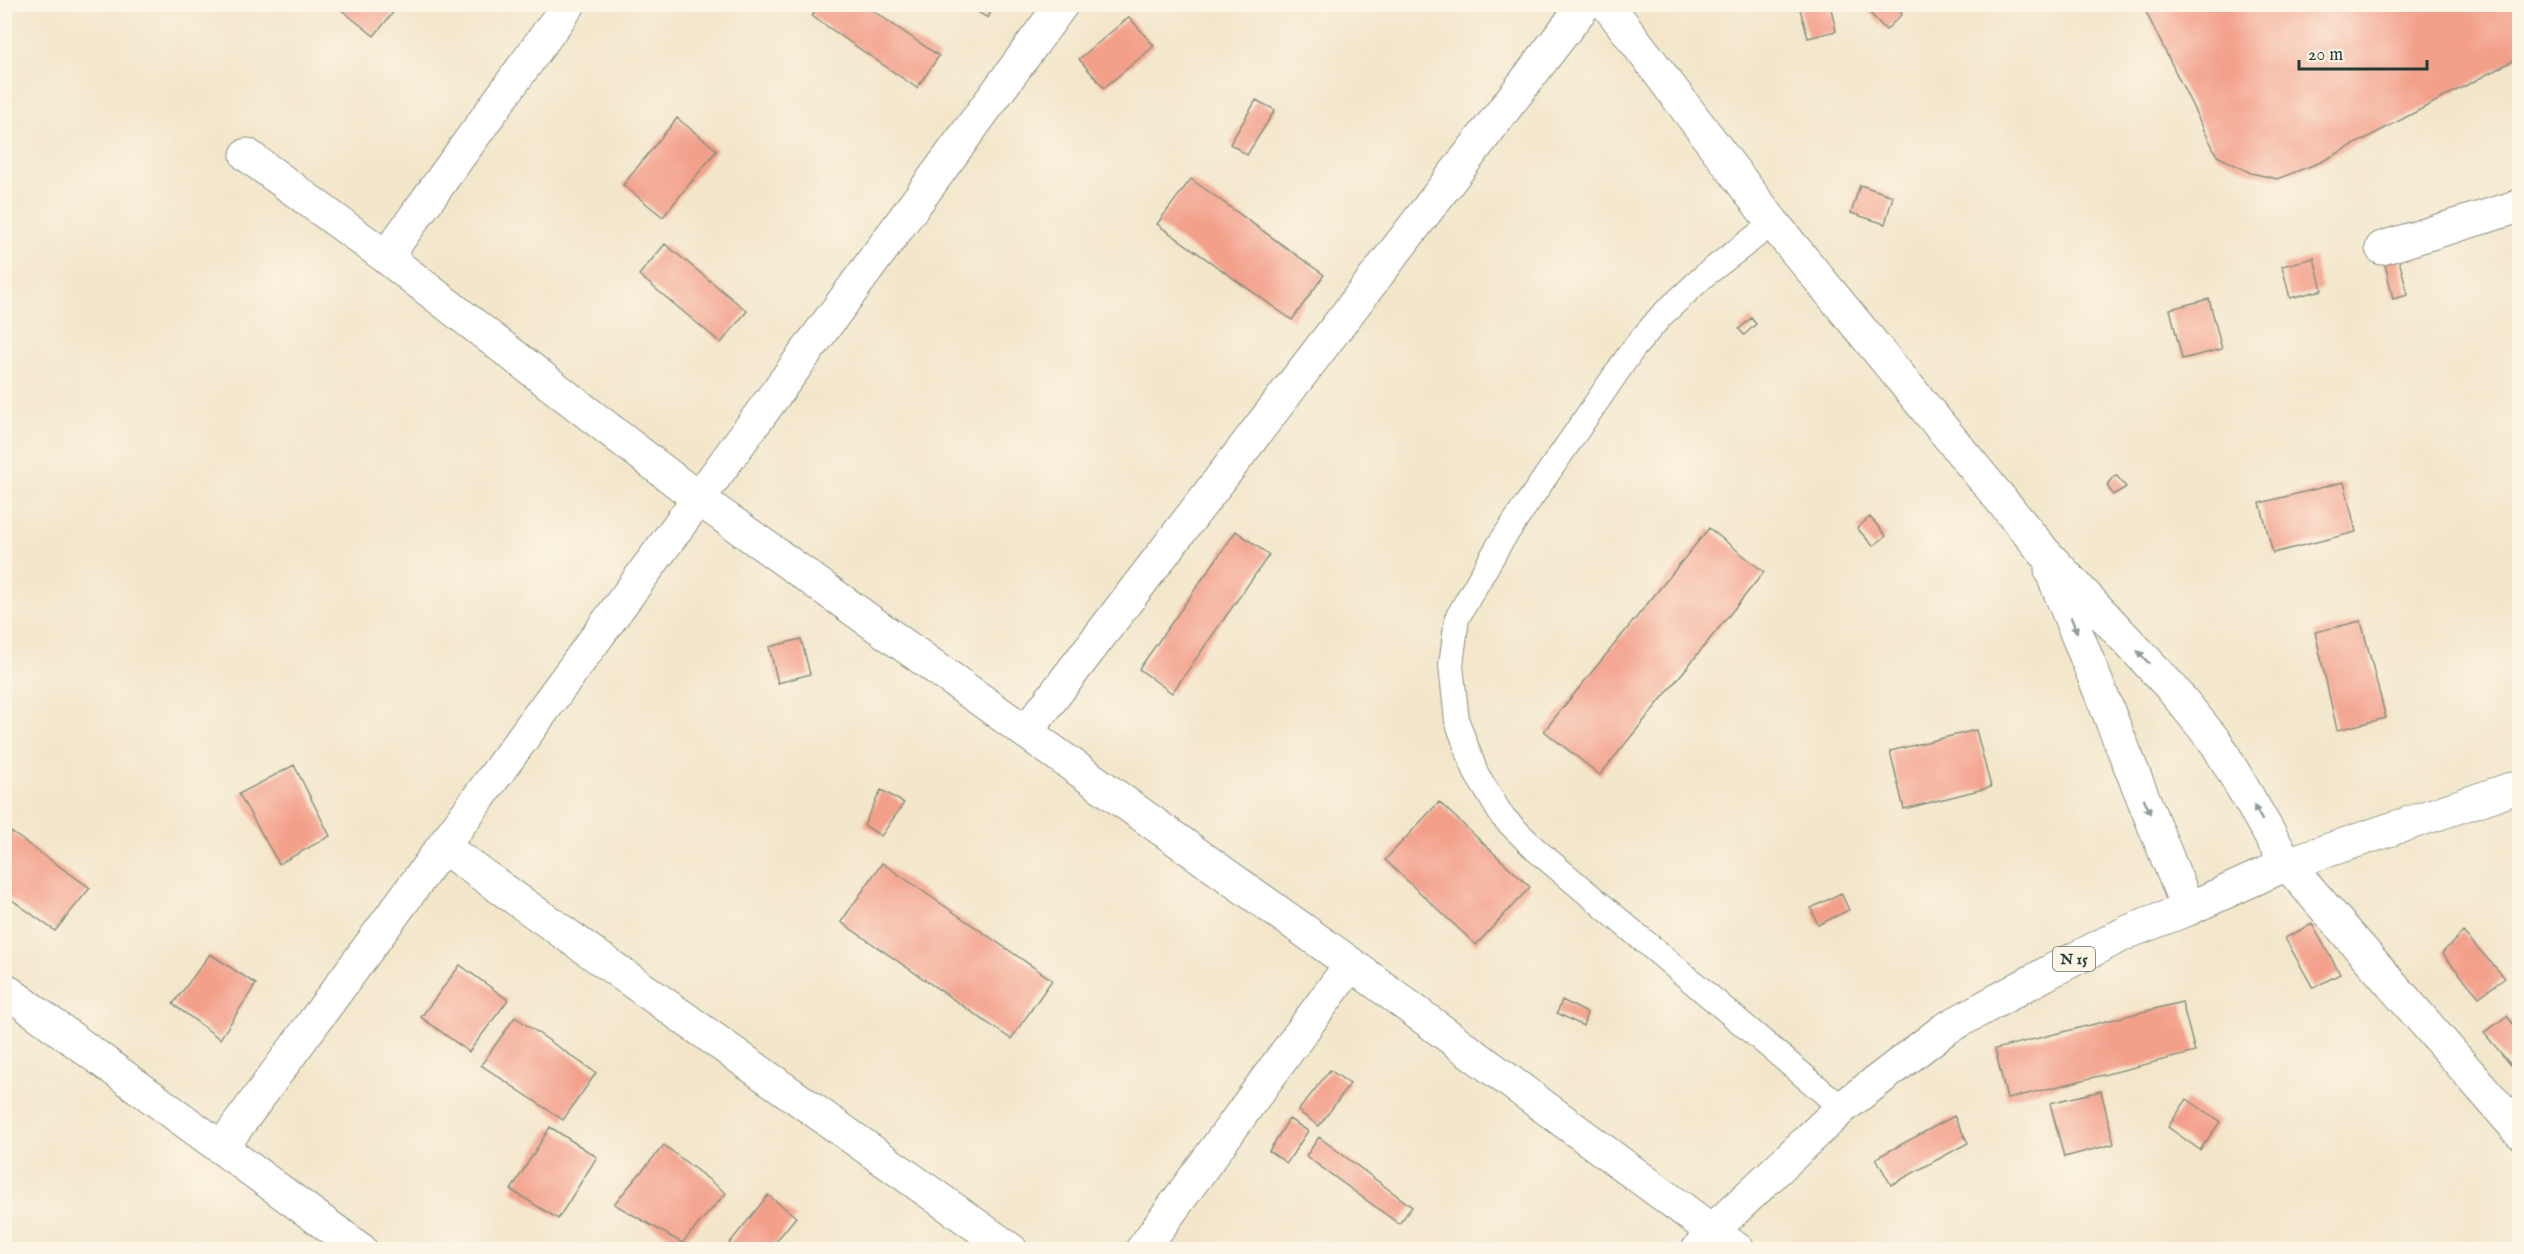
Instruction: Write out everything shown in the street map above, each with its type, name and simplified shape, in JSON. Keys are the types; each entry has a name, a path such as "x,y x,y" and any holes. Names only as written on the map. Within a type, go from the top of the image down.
{"street":[{"path":"386,257 569,4"},
{"path":"222,1147 1062,4"},
{"path":"1026,732 1585,4"},
{"path":"1607,4 1773,223 2044,552 2170,686 2217,744 2288,864 2520,1132"},
{"path":"247,155 386,257 699,498 1351,964 1705,1240 1738,1250"},
{"path":"2382,248 2520,206"},
{"path":"2044,552 2188,909"},
{"name":"N 15","path":"1705,1240 1842,1108 1946,1029 2128,932 2188,909 2288,864 2520,786"},
{"path":"443,847 1011,1250"},
{"path":"1142,1250 1351,964"},
{"path":"4,989 361,1250"}],"lane":[{"path":"1773,223 1705,275 1661,316 1633,349 1500,543 1476,583 1457,618 1451,665 1457,721 1476,773 1502,816 1534,849 1842,1108"}],"building":[{"path":"334,4 400,4 374,36"},
{"path":"820,4 863,4 939,56 917,88 812,16"},
{"path":"978,4 994,4 988,18 974,10"},
{"path":"1819,4 1830,4 1836,31 1808,38 1800,9"},
{"path":"1870,4 1894,4 1902,14 1886,30 1865,8"},
{"path":"2142,4 2520,4 2520,57 2321,162 2277,179 2251,173 2217,156"},
{"path":"1129,17 1154,46 1104,88 1079,59"},
{"path":"1256,100 1275,110 1247,155 1230,144"},
{"path":"677,118 717,150 663,217 623,185"},
{"path":"1191,179 1324,275 1292,320 1157,224"},
{"path":"1860,185 1893,196 1885,224 1851,213"},
{"path":"665,244 747,311 721,343 639,275"},
{"path":"2398,256 2408,295 2393,299 2384,260"},
{"path":"2314,258 2322,290 2290,298 2282,266"},
{"path":"2209,299 2222,349 2182,359 2170,309"},
{"path":"1751,318 1756,324 1744,335 1739,329"},
{"path":"2116,475 2126,487 2113,495 2107,485"},
{"path":"2344,482 2356,532 2273,553 2260,503"},
{"path":"1870,517 1886,536 1873,546 1857,528"},
{"path":"1709,528 1764,572 1600,775 1544,731"},
{"path":"1236,531 1269,555 1172,693 1139,669"},
{"path":"2361,621 2386,718 2337,730 2315,632"},
{"path":"801,639 810,674 778,683 769,647"},
{"path":"1976,730 1991,787 1904,809 1890,751"},
{"path":"294,765 330,836 279,864 239,794"},
{"path":"881,790 904,803 881,836 864,825"},
{"path":"1439,802 1530,887 1476,945 1385,860"},
{"path":"4,827 90,888 55,931 4,894"},
{"path":"882,863 1052,980 1011,1039 841,922"},
{"path":"1841,893 1849,910 1818,925 1811,908"},
{"path":"2312,924 2340,974 2313,988 2285,938"},
{"path":"2463,932 2505,978 2479,997 2442,953"},
{"path":"210,954 256,984 220,1039 173,1004"},
{"path":"460,965 508,1000 469,1052 421,1017"},
{"path":"1562,1000 1587,1013 1583,1026 1557,1013"},
{"path":"2182,1002 2195,1052 2007,1099 1995,1049"},
{"path":"2507,1016 2520,1033 2520,1076 2484,1033"},
{"path":"515,1017 596,1073 563,1120 481,1065"},
{"path":"1330,1070 1350,1084 1319,1126 1298,1111"},
{"path":"2101,1091 2114,1144 2064,1157 2050,1103"},
{"path":"2187,1099 2220,1122 2200,1150 2168,1127"},
{"path":"1954,1116 1968,1143 1891,1185 1876,1158"},
{"path":"1289,1119 1308,1131 1287,1163 1269,1151"},
{"path":"550,1127 597,1157 558,1219 511,1190"},
{"path":"1319,1137 1412,1207 1399,1224 1306,1156"},
{"path":"664,1145 726,1193 682,1243 614,1204"},
{"path":"768,1195 796,1217 769,1250 724,1250"}]}
